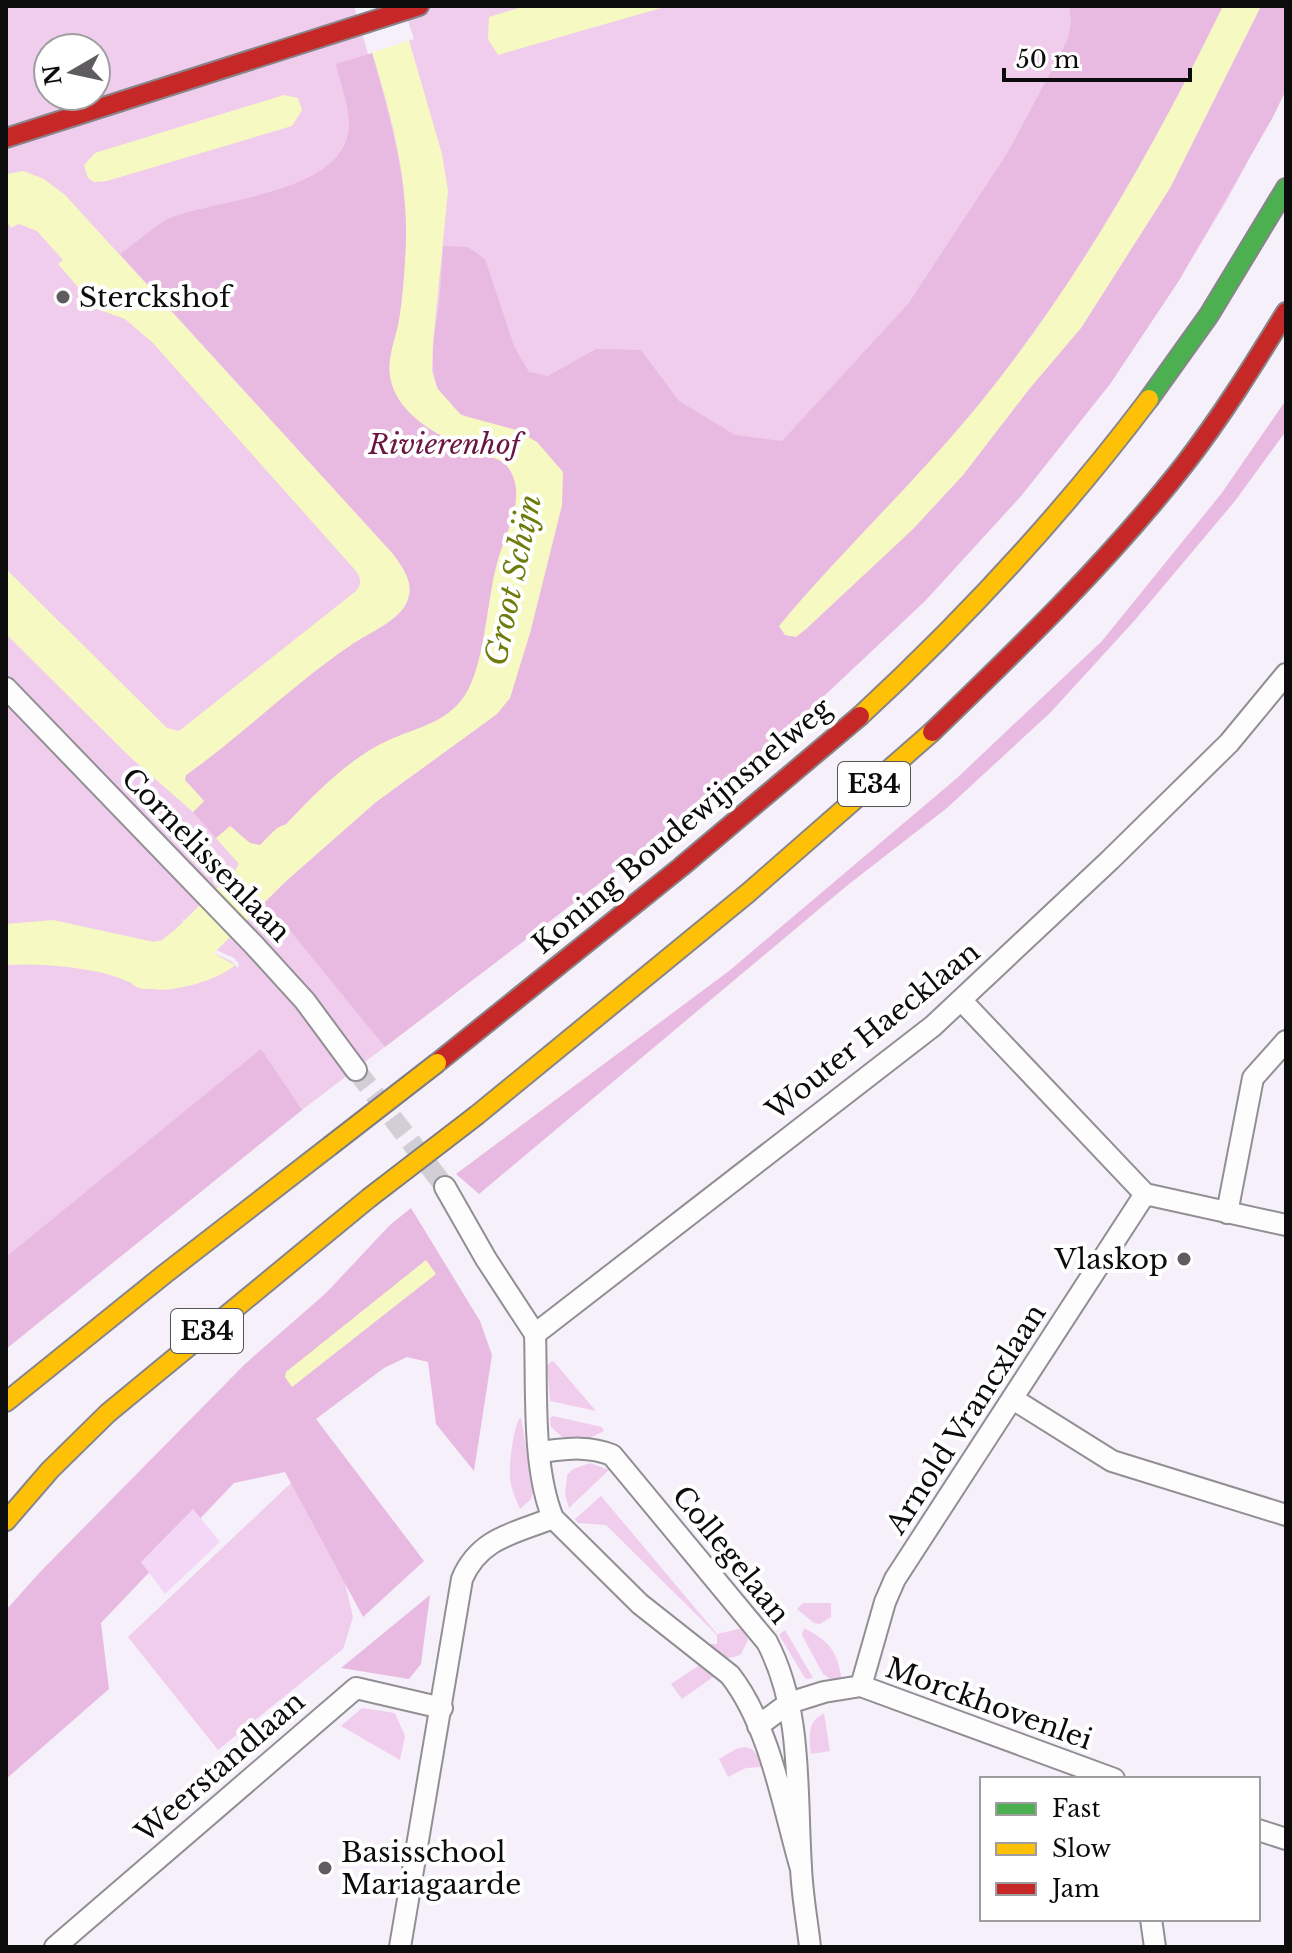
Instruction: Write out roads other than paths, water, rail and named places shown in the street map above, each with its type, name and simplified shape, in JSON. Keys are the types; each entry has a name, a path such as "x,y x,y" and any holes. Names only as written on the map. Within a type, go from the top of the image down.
{"main road":[{"path":"6,138 410,9"},
{"name":"Koning Boudewijnsnelweg","path":"6,1402 665,881 827,746 969,611 1058,515 1125,434 1246,259 1286,188"},
{"name":"E34","path":"6,1521 50,1470 108,1413 705,928 842,812 1008,661 1168,485 1246,379 1286,312"}],"street":[{"name":"Wouter Haecklaan","path":"535,1334 933,1026 1229,743 1286,674"},
{"name":"Cornelissenlaan","path":"6,688 254,945 305,1001 356,1070"},
{"path":"961,1000 1145,1194 1286,1225"},
{"path":"1227,1213 1253,1078 1286,1041"},
{"path":"400,1947 459,1595 468,1565 477,1553 491,1543 553,1518 543,1484 535,1334 486,1259 445,1187"},
{"name":"Arnold Vrancxlaan","path":"861,1686 885,1602 895,1579 1145,1194"},
{"path":"1013,1399 1112,1461 1286,1515"},
{"name":"Collegelaan","path":"540,1452 585,1448 612,1455 767,1642 783,1678 789,1703 798,1768 801,1869 810,1947"},
{"name":"Collegelaan","path":"553,1518 640,1604 730,1675 741,1689 758,1726 801,1869"},
{"name":"Morckhovenlei","path":"758,1726 789,1703 824,1692 861,1686 1109,1777"},
{"name":"Weerstandlaan","path":"55,1947 356,1688 442,1708"},
{"path":"1260,1831 1286,1839"},
{"path":"1151,1921 1155,1947"}],"water":[{"name":"Groot Schijn","path":"358,6 399,6 442,154 448,191 433,343 432,371 437,388 461,415 516,430 537,442 563,472 562,505 530,633 510,698 497,714 376,802 260,904 233,875 239,864 216,838 230,826 250,843 265,846 322,787 354,761 371,749 443,716 461,701 479,661 494,575 515,505 515,483 504,464 424,425 403,406 391,381 390,358 404,282 406,212 392,123"},
{"path":"525,6 668,6 498,55 488,39 489,17"},
{"path":"1223,6 1261,6 1170,188 1081,328 963,475 913,529 806,629 796,637 785,635 779,626 948,441 1009,367 1044,318 1140,166"},
{"path":"284,95 298,98 302,110 292,126 107,181 94,182 88,178 84,165 95,153"},
{"path":"23,171 44,179 65,195 393,554 408,581 405,607 392,620 330,660 186,775 185,780 204,801 193,812 129,756 6,634 6,569 167,728 179,731 356,591 360,579 153,343 125,319 97,309 58,264 63,260 37,231 19,224 11,228 9,224 6,226 6,174"},
{"path":"53,920 154,942 162,940 183,923 211,952 235,965 208,980 162,990 88,970 6,965 6,924"},
{"path":"426,1260 436,1274 292,1387 285,1377 286,1372"}],"waterway":[{"name":"Groot Schijn","path":"146,967 164,965 179,957 290,846"}],"tunnel":[{"path":"356,1070 445,1187"}],"place":[{"name":"Sterckshof","path":"63,297"},
{"name":"Vlaskop","path":"1184,1259"},
{"name":"Basisschool Mariagaarde","path":"325,1868"}],"park label":[{"name":"Rivierenhof","path":"444,444"}]}
